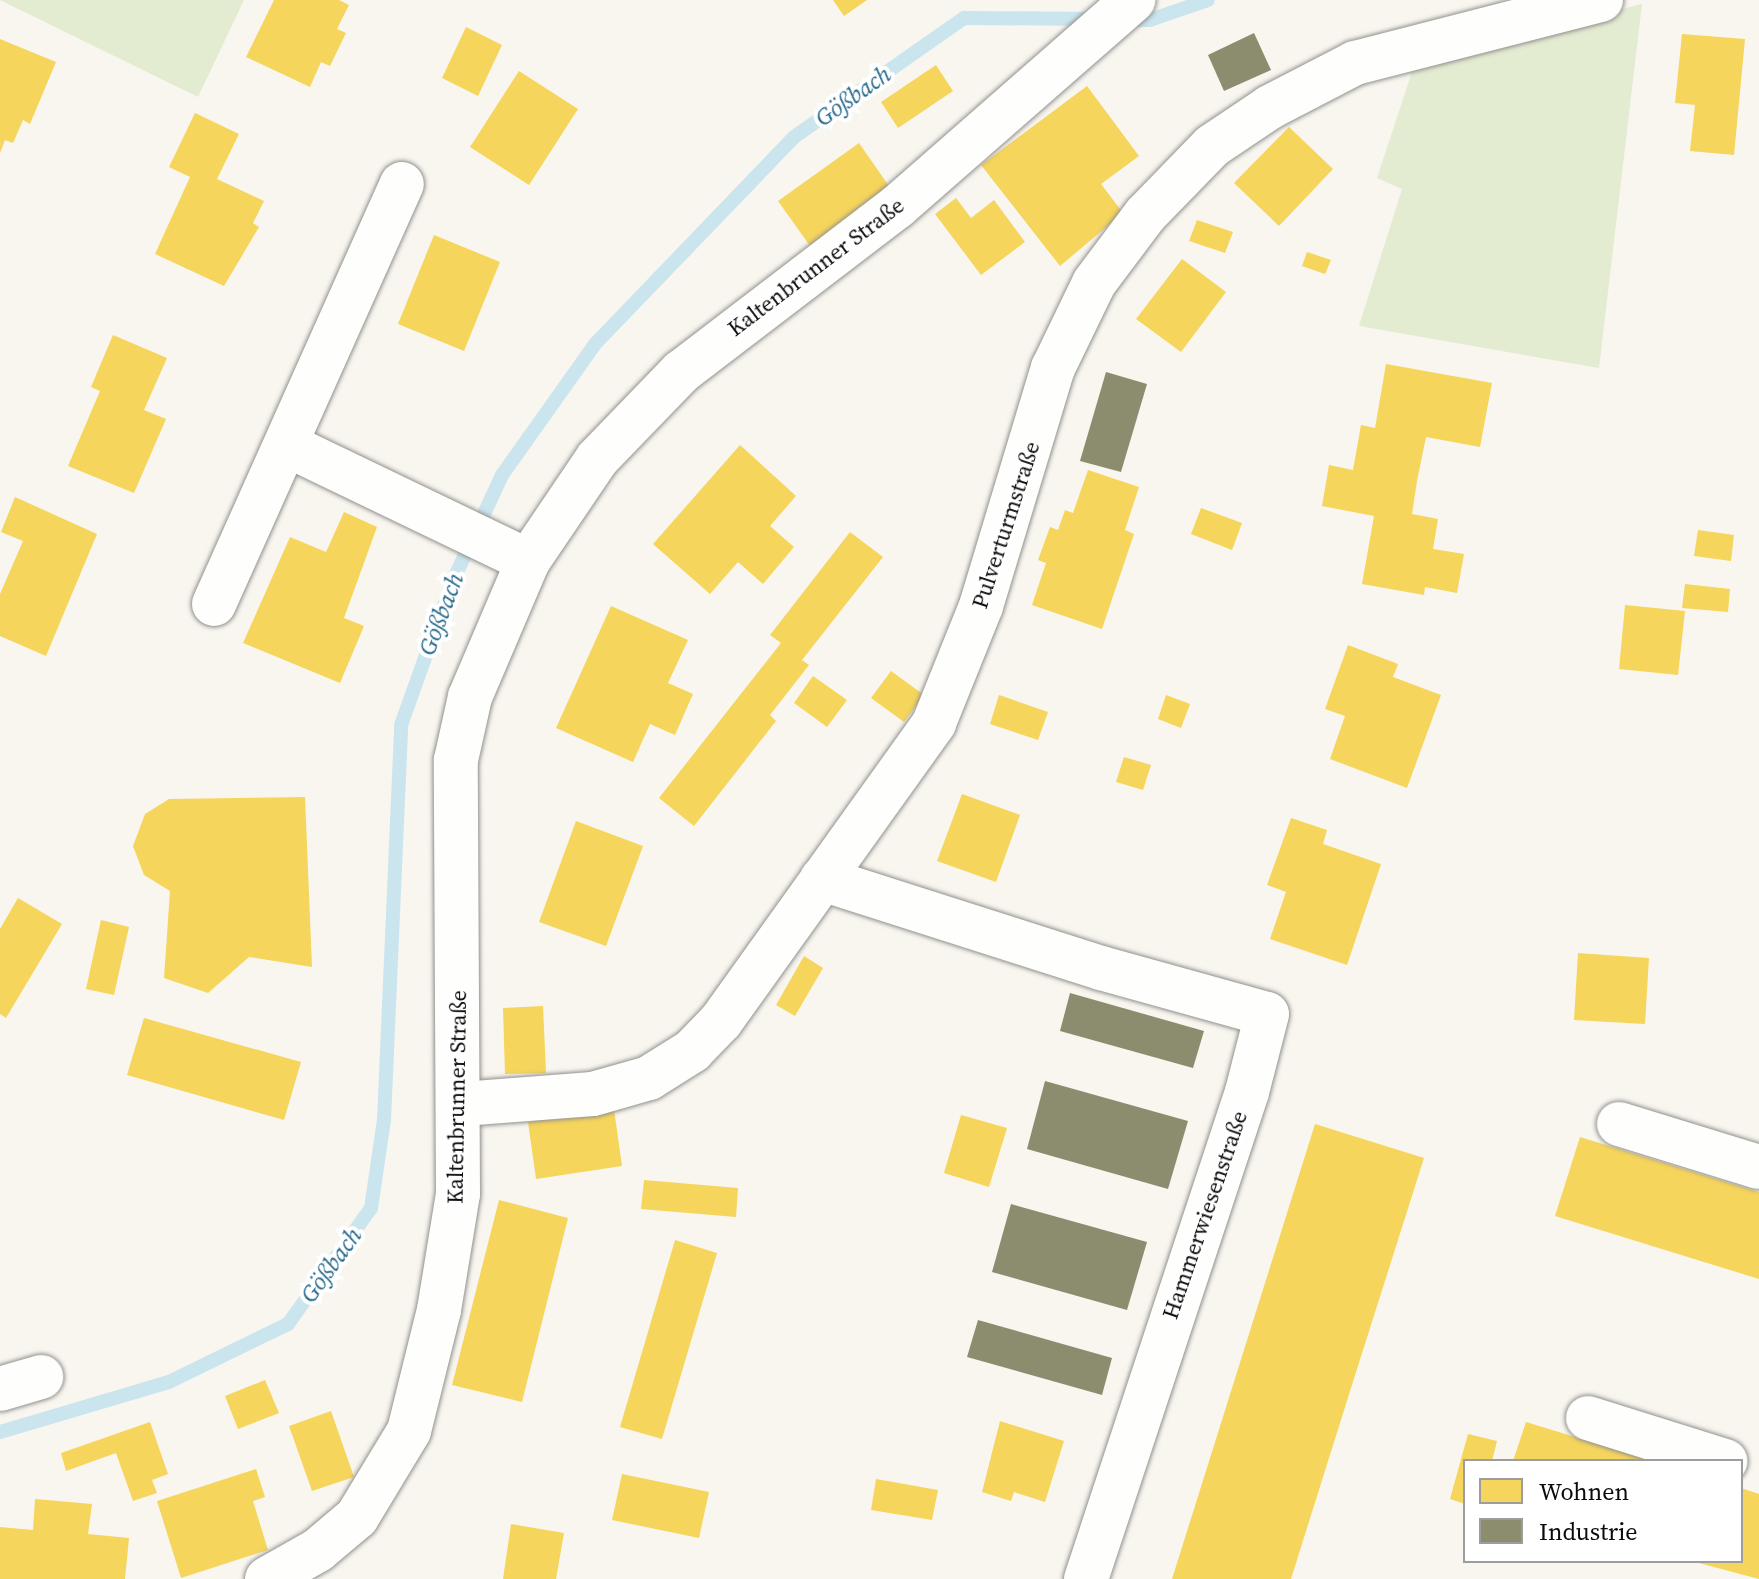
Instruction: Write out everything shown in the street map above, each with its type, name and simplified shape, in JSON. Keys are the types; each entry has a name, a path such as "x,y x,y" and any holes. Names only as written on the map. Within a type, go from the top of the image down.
{"street":[{"name":"Kaltenbrunner Straße","path":"267,1579 318,1550 357,1517 409,1431 439,1310 458,1194 462,1104 456,760 470,697 516,554 597,459 681,372 898,206 1133,0"},
{"name":"Pulverturmstraße","path":"462,1104 593,1094 649,1078 692,1051 721,1021 934,723 981,606 1053,368 1094,283 1145,215 1212,146 1270,107 1355,63 1601,0"},
{"path":"214,604 402,184"},
{"path":"287,445 438,521 516,554"},
{"name":"Hammerwiesenstraße","path":"822,879 1101,968 1267,1014 1247,1092 1086,1579"},
{"path":"1619,1124 1759,1167"},
{"path":"1588,1418 1719,1459"}],"green space":[{"path":"0,0 244,0 198,97"},
{"path":"1642,4 1599,368 1359,326 1402,189 1377,178 1415,63"}],"building: Wohnen":[{"path":"274,0 339,0 349,5 337,29 346,33 330,66 321,62 310,87 246,57"},
{"path":"833,0 867,0 844,16"},
{"path":"466,27 502,45 478,96 442,78"},
{"path":"1682,34 1745,39 1734,155 1690,151 1695,105 1675,103"},
{"path":"0,39 56,62 30,124 23,120 13,143 5,140 0,153"},
{"path":"936,65 953,91 898,128 881,102"},
{"path":"519,71 578,109 529,185 470,147"},
{"path":"1087,86 1139,156 1101,184 1123,213 1060,266 981,165"},
{"path":"195,113 239,134 217,179 264,201 253,223 259,227 224,286 155,254 190,177 169,167"},
{"path":"1289,127 1333,169 1279,226 1234,183"},
{"path":"859,143 891,189 810,246 778,201"},
{"path":"956,198 971,218 994,200 1025,242 981,275 935,214"},
{"path":"1197,220 1233,232 1225,253 1189,241"},
{"path":"434,235 500,262 464,351 398,324"},
{"path":"1307,252 1331,260 1325,274 1302,266"},
{"path":"1182,259 1226,292 1181,352 1136,319"},
{"path":"113,335 167,358 144,410 166,419 134,493 68,466 100,391 91,387"},
{"path":"1386,364 1492,383 1480,447 1426,437 1417,481 1412,514 1438,519 1433,549 1464,554 1457,593 1425,587 1424,595 1362,584 1374,516 1322,506 1329,465 1353,470 1361,425 1375,428"},
{"path":"740,445 796,496 770,526 794,547 763,584 738,562 710,594 653,544"},
{"path":"1088,470 1139,487 1125,530 1134,534 1102,629 1032,605 1046,563 1038,560 1050,527 1058,530 1065,510 1073,513"},
{"path":"15,497 97,534 46,656 0,636 0,594 23,541 1,532"},
{"path":"1201,508 1242,523 1232,550 1191,534"},
{"path":"344,512 377,527 344,618 364,626 340,683 243,643 290,537 326,552"},
{"path":"1698,530 1734,535 1731,561 1694,556"},
{"path":"850,532 883,557 802,660 809,665 770,715 776,721 694,826 659,798 781,643 770,635"},
{"path":"1685,584 1730,589 1728,612 1682,608"},
{"path":"1625,605 1685,611 1678,675 1619,669"},
{"path":"611,606 688,640 668,683 693,694 675,735 650,724 633,762 556,728"},
{"path":"1348,645 1398,664 1393,677 1441,695 1407,788 1330,759 1345,716 1325,709"},
{"path":"891,671 924,695 904,722 871,698"},
{"path":"813,676 847,700 827,727 794,703"},
{"path":"999,695 1048,712 1038,740 990,724"},
{"path":"1166,695 1190,704 1181,728 1158,719"},
{"path":"1124,757 1151,765 1143,790 1116,782"},
{"path":"962,794 1020,815 996,882 937,861"},
{"path":"305,797 312,967 249,957 208,993 164,978 170,891 144,875 133,846 145,814 169,799"},
{"path":"1291,818 1327,830 1323,844 1381,864 1347,965 1270,939 1286,892 1267,885"},
{"path":"576,821 643,846 606,946 539,922"},
{"path":"18,898 62,924 6,1018 0,1014 0,929"},
{"path":"101,920 129,927 114,995 86,989"},
{"path":"1578,953 1649,958 1645,1024 1574,1020"},
{"path":"804,956 823,968 795,1016 776,1005"},
{"path":"543,1006 546,1073 505,1074 503,1008"},
{"path":"144,1018 301,1062 284,1120 127,1075"},
{"path":"614,1109 622,1166 536,1179 528,1122"},
{"path":"961,1115 1007,1128 989,1187 944,1173"},
{"path":"1315,1124 1424,1158 1291,1579 1172,1579"},
{"path":"1580,1137 1759,1192 1759,1279 1555,1216"},
{"path":"644,1180 738,1188 736,1217 641,1209"},
{"path":"499,1200 568,1218 522,1402 452,1385"},
{"path":"675,1240 717,1253 662,1439 620,1427"},
{"path":"265,1380 279,1413 238,1429 225,1396"},
{"path":"331,1411 354,1477 312,1491 289,1426"},
{"path":"1000,1421 1064,1441 1045,1502 1014,1492 1011,1501 982,1492"},
{"path":"150,1422 168,1474 152,1480 157,1493 133,1501 116,1453 66,1471 61,1453"},
{"path":"1526,1422 1647,1459 1514,1459"},
{"path":"1468,1434 1497,1441 1492,1459 1463,1459 1463,1503 1450,1499"},
{"path":"256,1469 265,1497 253,1501 268,1550 181,1578 157,1501"},
{"path":"622,1474 709,1492 699,1538 612,1520"},
{"path":"876,1479 938,1490 932,1520 871,1510"},
{"path":"1743,1489 1759,1494 1759,1579 1699,1563 1743,1563"},
{"path":"35,1499 92,1504 88,1534 129,1538 125,1579 0,1579 0,1527 33,1530"},
{"path":"511,1524 564,1533 556,1579 503,1579"}],"building: Industrie":[{"path":"1254,33 1271,70 1224,91 1208,55"},
{"path":"1106,372 1147,384 1121,472 1080,461"},
{"path":"1070,993 1204,1031 1193,1068 1060,1031"},
{"path":"1045,1081 1188,1121 1168,1189 1027,1149"},
{"path":"1011,1204 1147,1242 1127,1310 992,1272"},
{"path":"978,1320 1112,1358 1102,1395 967,1357"}],"waterway":[{"name":"Gößbach","path":"1127,20 1150,20 1208,0"},
{"name":"Gößbach","path":"0,1432 169,1382 288,1324 371,1208 384,1120 401,725 451,585 502,475 595,344 794,137 964,18 1095,19"}]}
